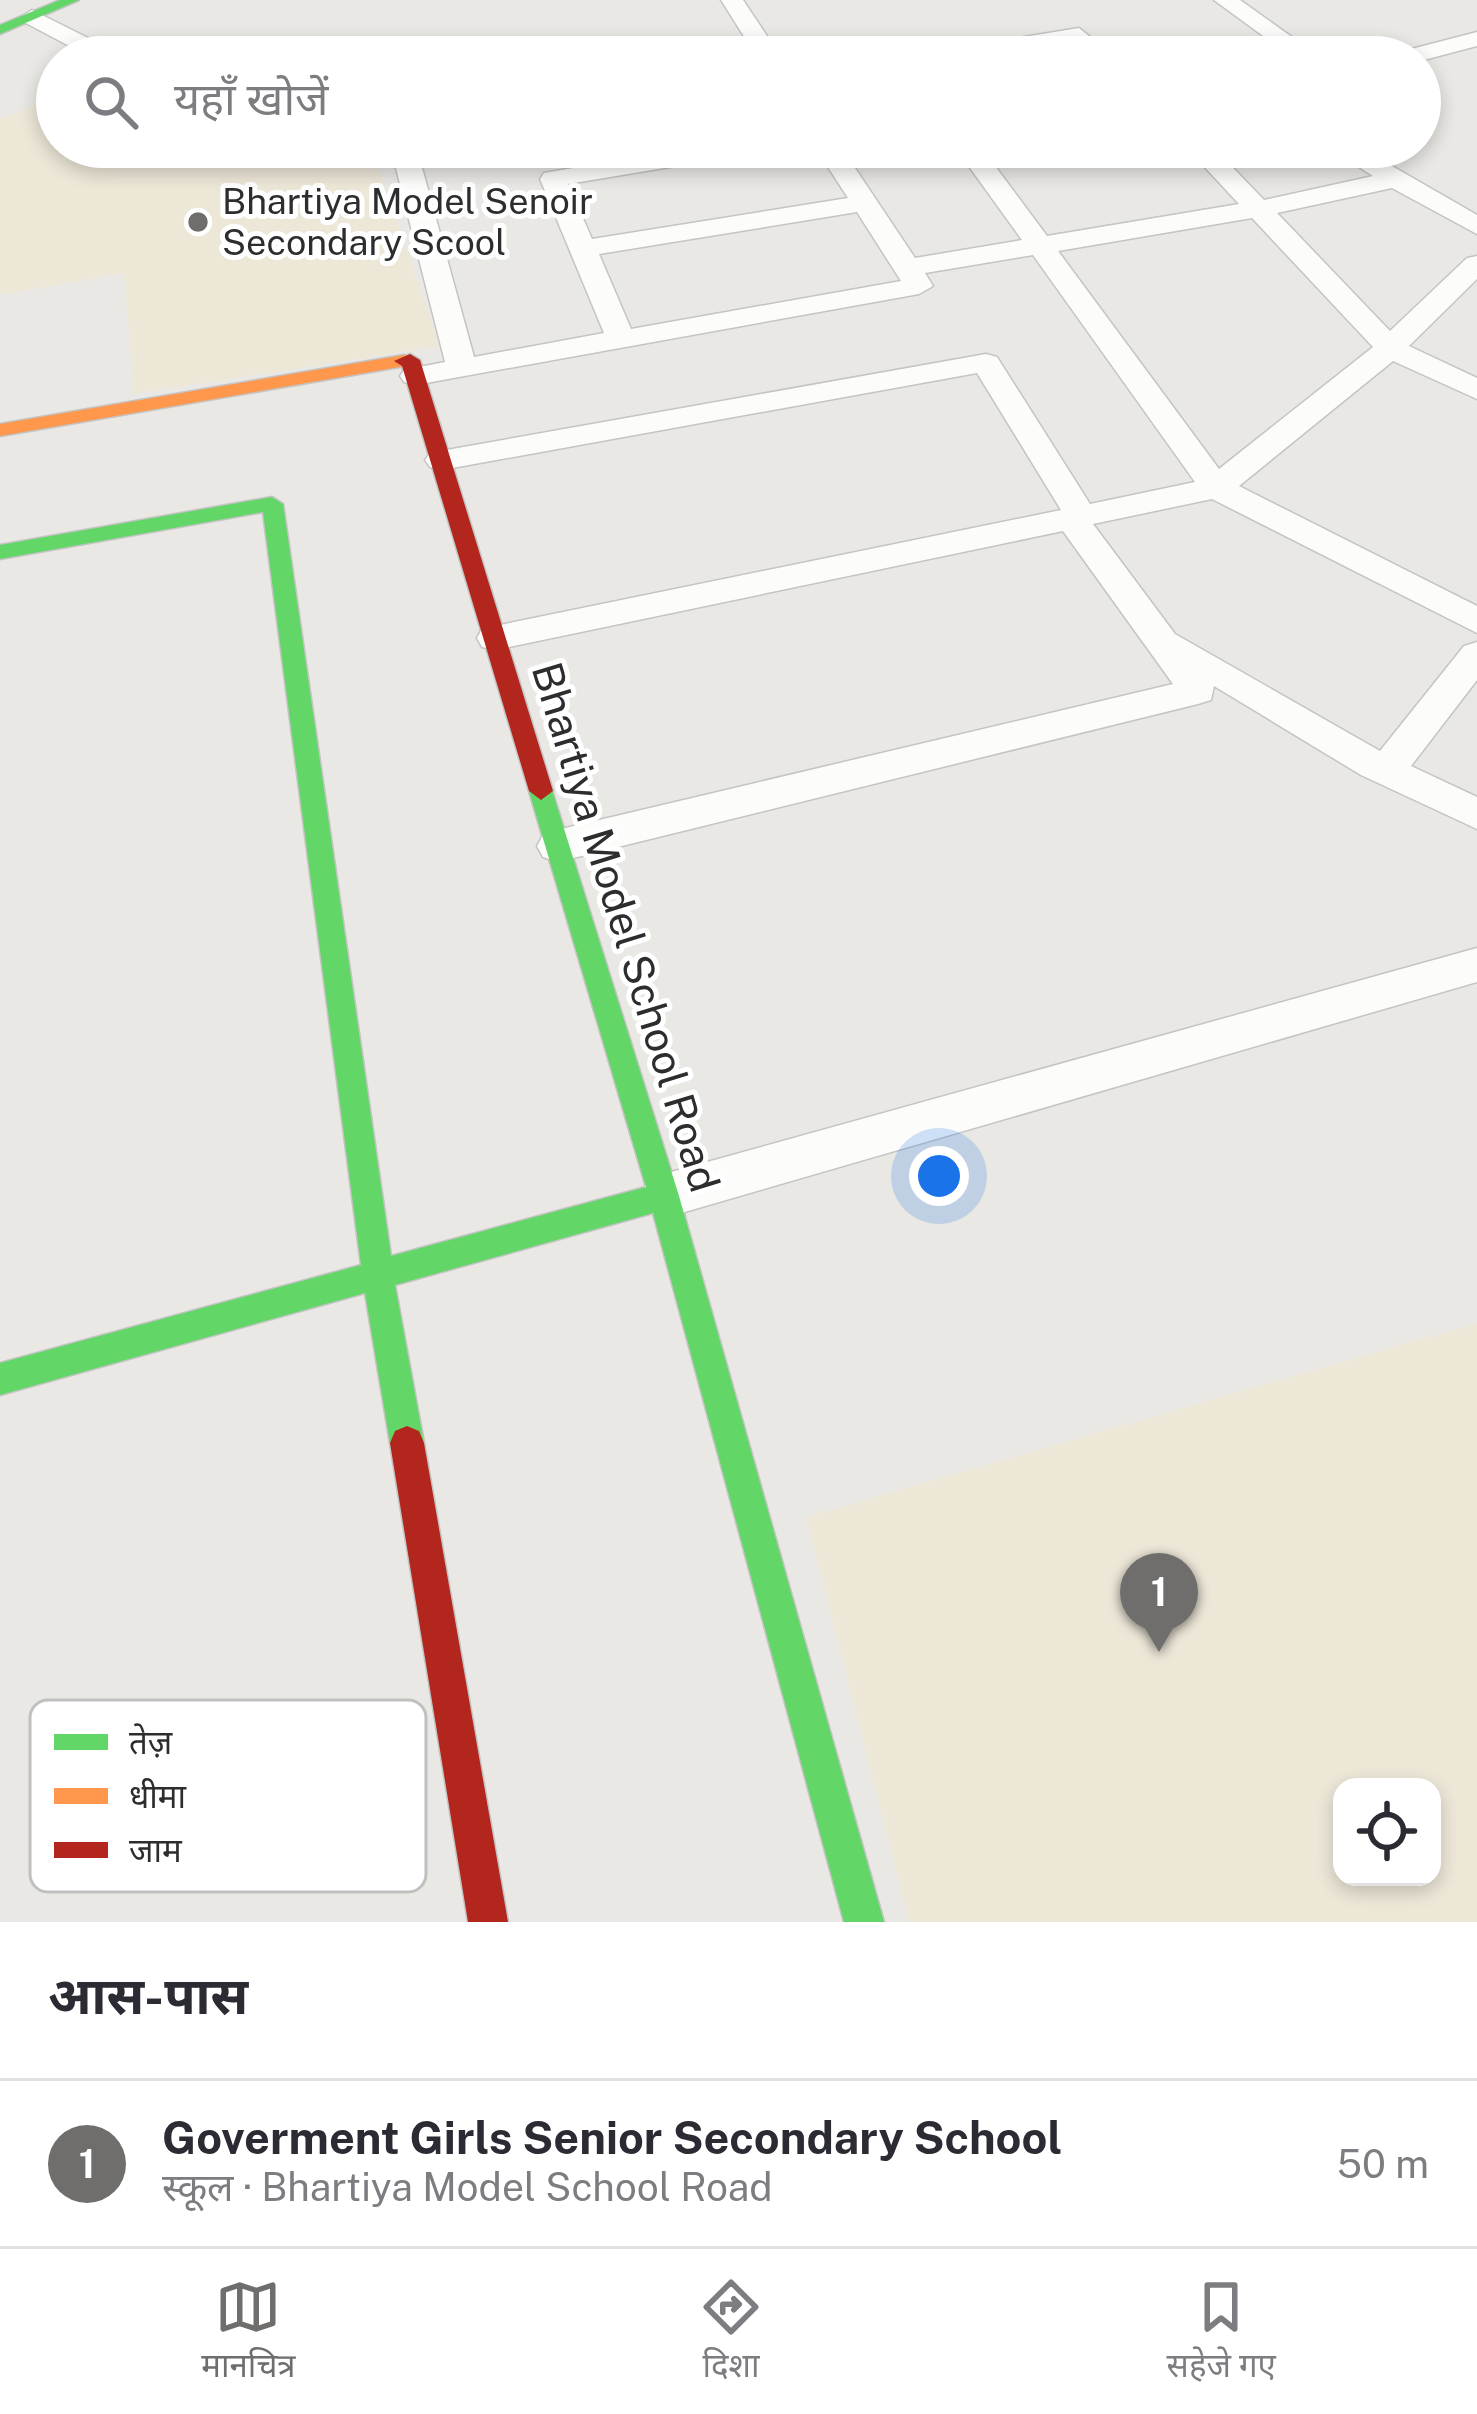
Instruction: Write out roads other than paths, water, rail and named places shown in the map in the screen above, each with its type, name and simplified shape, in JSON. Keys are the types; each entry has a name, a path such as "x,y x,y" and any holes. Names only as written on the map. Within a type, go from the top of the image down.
{"street":[{"path":"0,31 69,0"},
{"path":"732,0 755,36"},
{"path":"1225,0 1277,36"},
{"path":"32,17 68,36"},
{"path":"1441,48 1477,39"},
{"path":"409,168 462,368"},
{"path":"572,168 576,175"},
{"path":"616,168 553,179 621,339"},
{"path":"0,430 410,360 415,376 919,286 842,168"},
{"path":"983,168 1216,488 1477,621"},
{"path":"1219,168 1390,348 1477,390"},
{"path":"1377,168 1477,226"},
{"path":"907,268 1258,209 1396,179"},
{"path":"582,249 864,203"},
{"path":"495,638 1216,488 1390,348 1477,264"},
{"path":"441,460 986,363 1076,517 1198,691 557,846"},
{"name":"Bhartiya Model School Road","path":"415,376 664,1196 865,1922"},
{"path":"0,552 272,504 378,1275 488,1922"},
{"path":"1158,636 1386,770 1477,814"},
{"path":"1386,770 1477,655"},
{"path":"0,1378 1477,965"}],"place":[{"name":"Bhartiya Model Senoir Secondary Scool","path":"198,222"},
{"name":"Goverment Girls Senior Secondary School","path":"1159,1652"}]}
